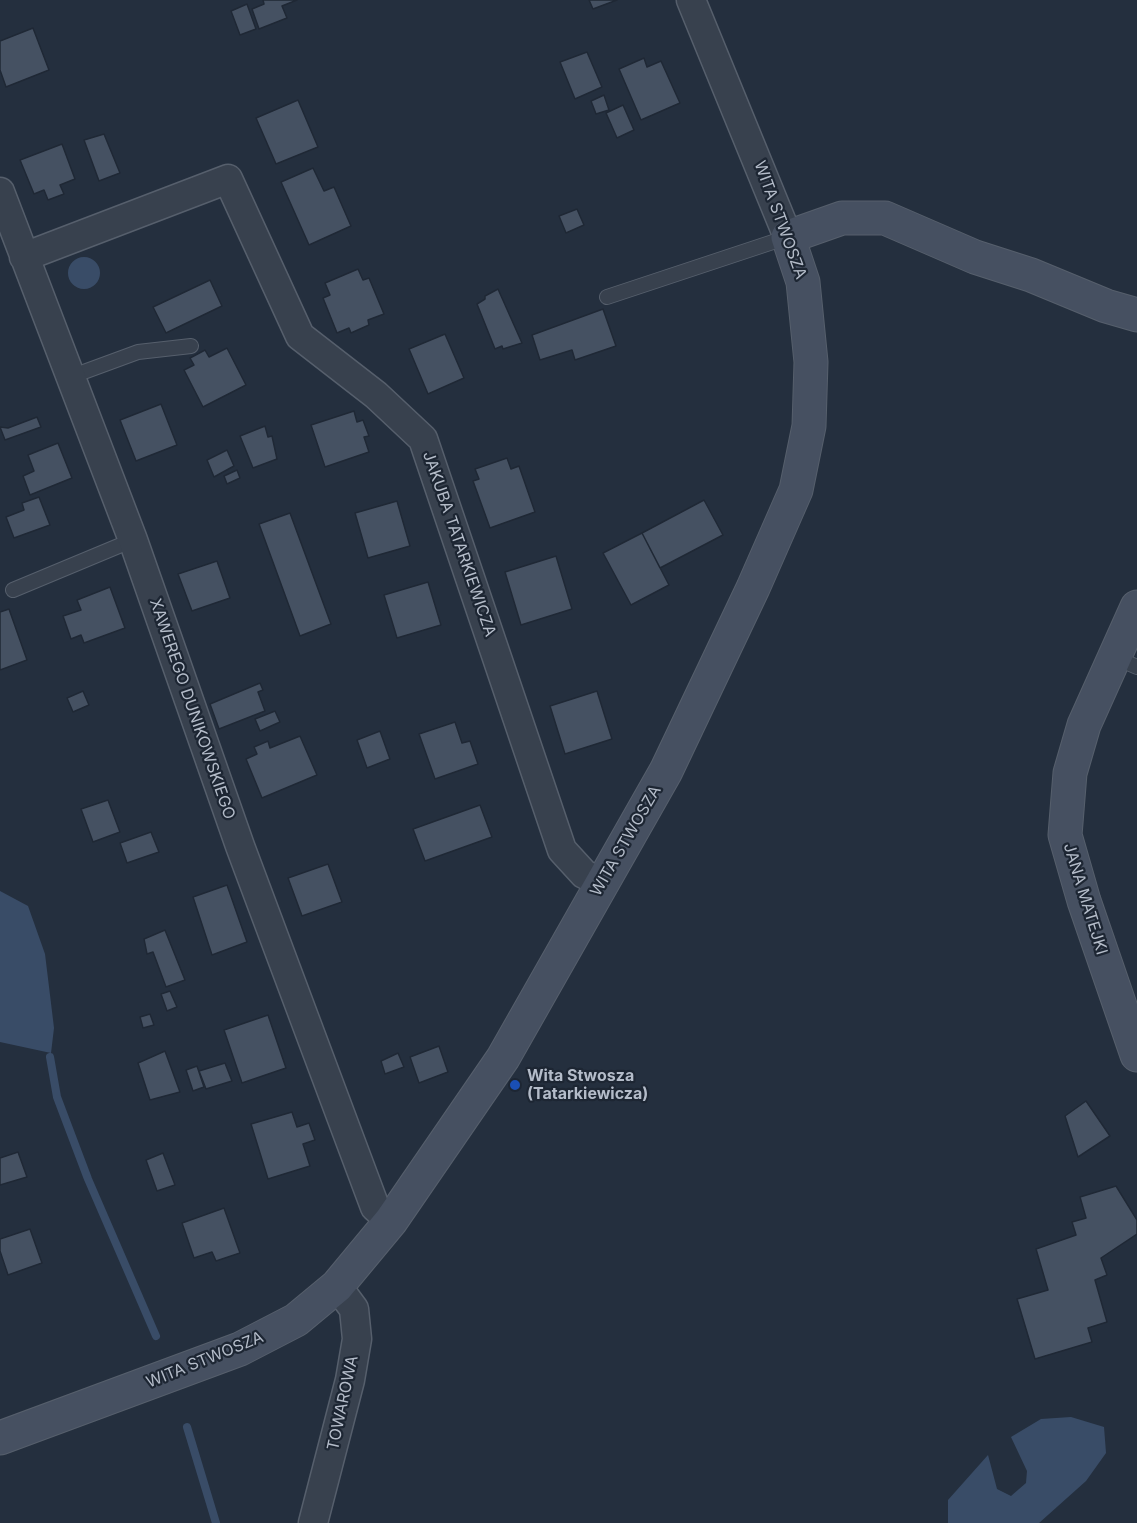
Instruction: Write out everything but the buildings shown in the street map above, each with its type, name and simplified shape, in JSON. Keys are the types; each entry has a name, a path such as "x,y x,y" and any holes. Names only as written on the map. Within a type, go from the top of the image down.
{"street":[{"name":"WITA STWOSZA","path":"0,1438 240,1349 296,1320 337,1286 391,1221 502,1058 666,771 753,588 796,490 809,426 811,362 803,282 788,237 691,0"},
{"name":"JAKUBA TATARKIEWICZA","path":"24,257 228,180 300,336 376,395 423,439 562,850 584,874 602,883"},
{"name":"XAWEREGO DUNIKOWSKIEGO","path":"0,192 133,540 240,846 375,1207 391,1221"},
{"path":"788,237 843,218 885,218 975,257 1031,275 1106,306 1137,315"},
{"name":"JANA MATEJKI","path":"1134,1038 1084,901 1065,835 1070,773 1084,725 1126,662 1137,607"},
{"name":"TOWAROWA","path":"313,1523 350,1380 357,1339 354,1309 337,1286"}],"lane":[{"path":"607,297 788,237"},
{"path":"70,376 138,352 191,346"},
{"path":"13,590 133,540"}],"water":[{"path":"84,257 95,262 100,273 95,284 84,289 73,284 68,273 73,262"},
{"path":"0,891 28,906 45,954 54,1028 51,1053 0,1042"},
{"path":"1071,1417 1104,1427 1106,1453 1086,1481 1039,1523 948,1523 948,1500 988,1455 997,1489 1011,1496 1026,1483 1027,1471 1011,1437 1041,1419"}],"waterway":[{"path":"50,1057 57,1097 88,1179 156,1336"},
{"path":"187,1427 216,1523"}],"place":[{"name":"Wita Stwosza (Tatarkiewicza)","path":"515,1085"}]}
